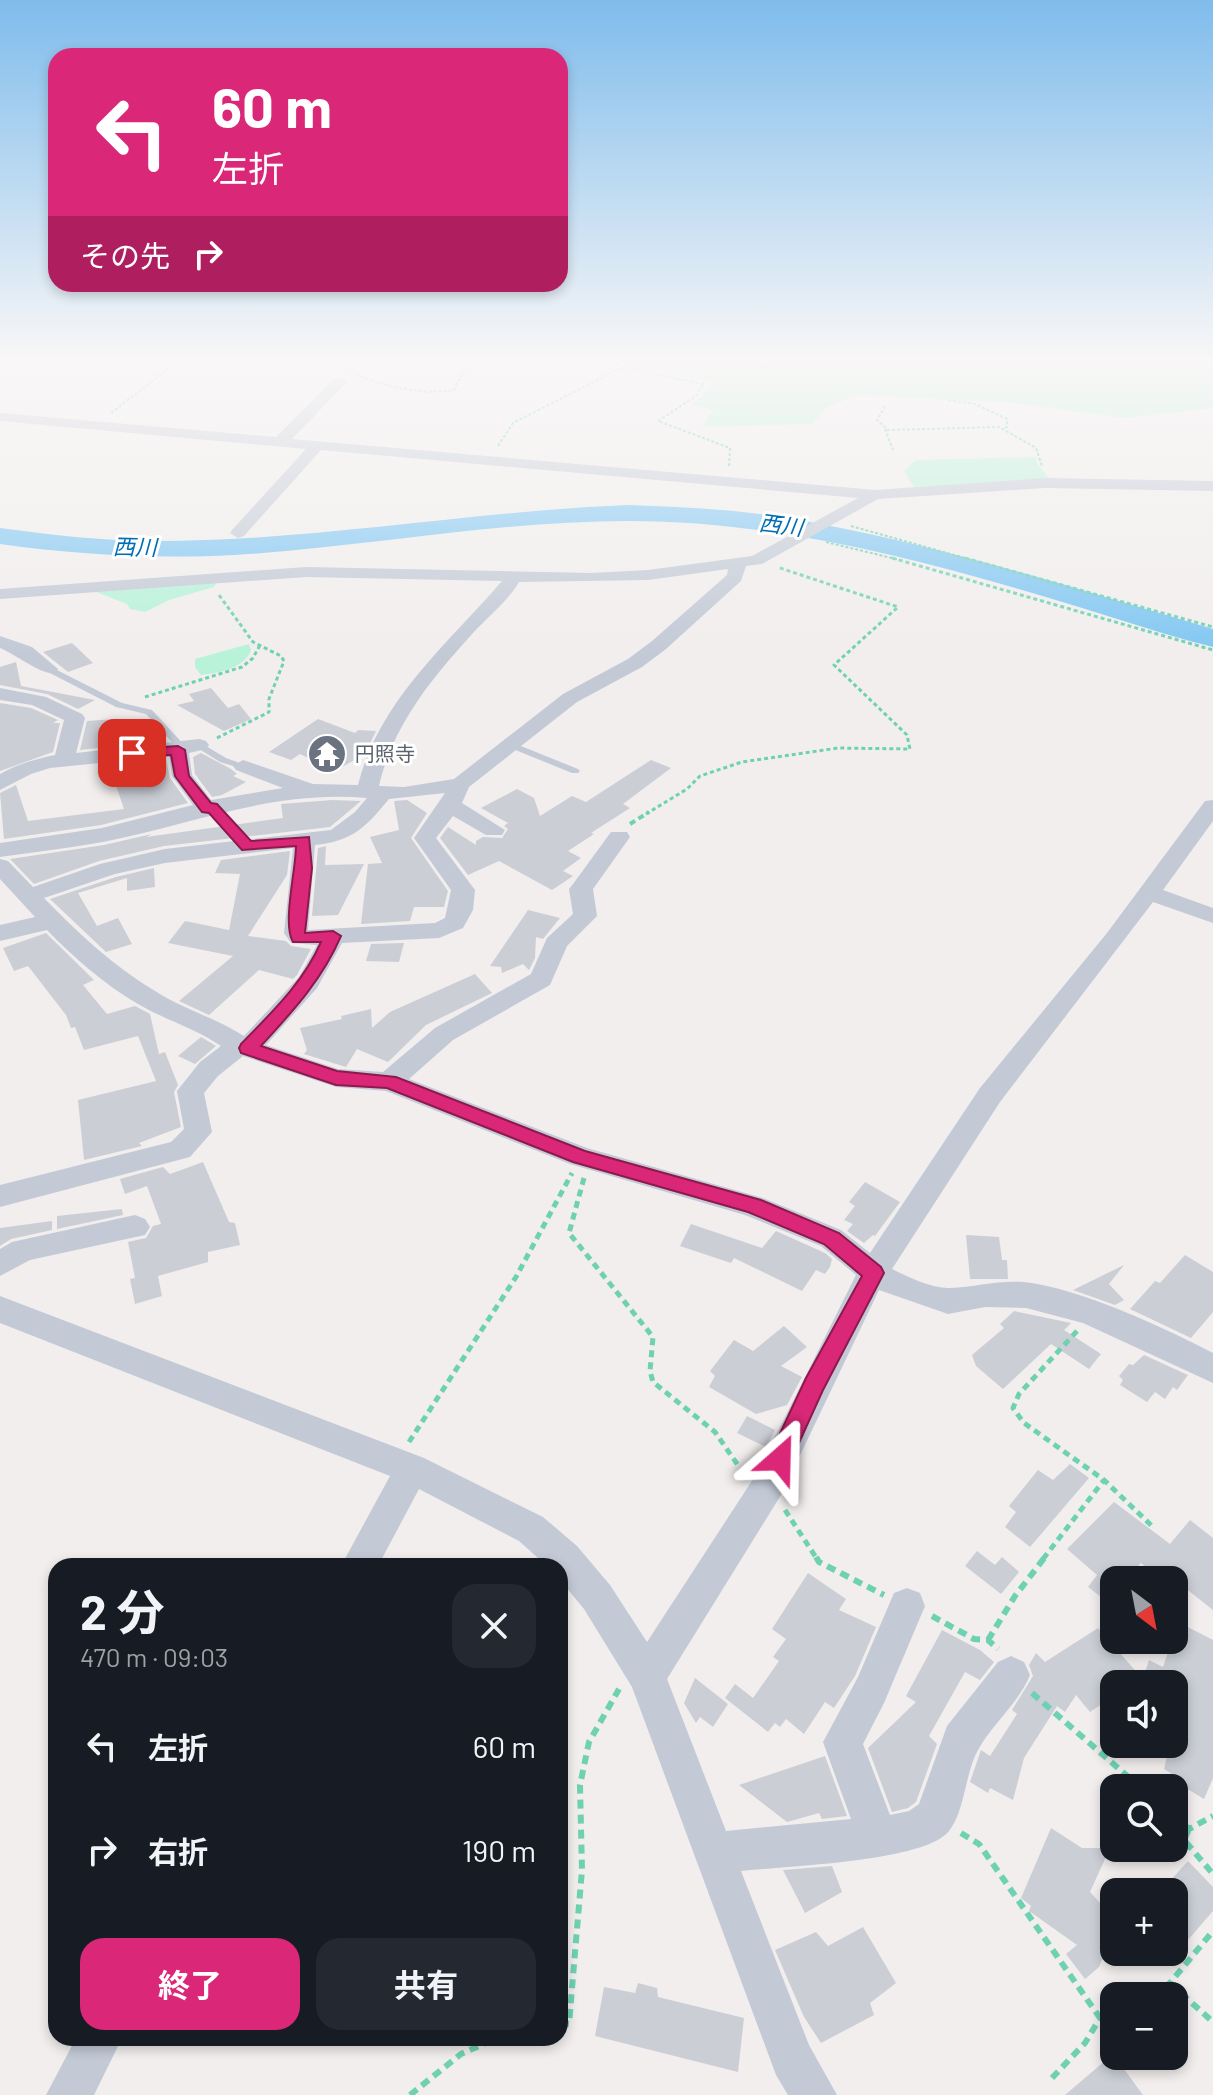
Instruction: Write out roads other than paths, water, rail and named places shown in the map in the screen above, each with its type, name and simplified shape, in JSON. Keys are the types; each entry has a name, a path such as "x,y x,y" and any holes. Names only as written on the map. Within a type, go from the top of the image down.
{"street":[{"path":"238,533 306,458"},
{"path":"474,458 875,495 1058,482 1213,486"},
{"path":"0,594 228,576 351,571 511,577 623,577 747,562 875,495"},
{"path":"304,840 296,933 299,938 439,930 455,923 461,910 463,890 425,838 455,794 570,698 635,663 659,645 735,577 747,562"},
{"path":"28,896 108,869 165,856 337,836 363,817 374,793 369,774 399,711 510,583 511,577"},
{"path":"0,642 25,651 49,669"},
{"path":"0,694 24,697 67,711 75,718 66,743 65,760"},
{"path":"0,784 13,773 65,760 186,748 182,776 247,846"},
{"path":"243,766 309,790"},
{"path":"0,850 103,835 210,808 309,790 455,794 494,830"},
{"path":"644,1671 764,1491 814,1385 874,1273 990,1095 1150,893 1213,806"},
{"path":"389,1082 444,1034 541,979 556,943 585,916 581,889 619,837"},
{"path":"0,866 76,946 147,998 210,1026 243,1047 336,1078 389,1082 579,1160 753,1206 831,1238 874,1273 897,1286 948,1301 985,1294 1026,1295 1089,1312 1170,1346 1213,1369"},
{"path":"1150,893 1213,916"},
{"path":"0,933 52,921"},
{"path":"0,1196 180,1150 198,1132 190,1091 209,1069 243,1047 295,999 319,967 333,936"},
{"path":"0,1264 23,1250 135,1227"},
{"path":"0,1309 39,1327 404,1466 531,1529 564,1558"},
{"path":"363,1558 404,1466"},
{"path":"568,1563 597,1597 644,1671 792,2059 814,2095"},
{"path":"878,1836 843,1742 865,1703 907,1606"},
{"path":"714,1853 918,1829 935,1817 961,1740 1011,1675"},
{"path":"69,2095 96,2046"}],"lane":[{"path":"49,669 119,705 149,712 186,748 243,766"},
{"path":"511,745 575,771"}],"waterway":[{"name":"西川","path":"0,536 79,547 236,547 550,516 629,513 704,516 778,525 925,554 1213,638"}],"place":[{"name":"円照寺","path":"327,754"}]}
